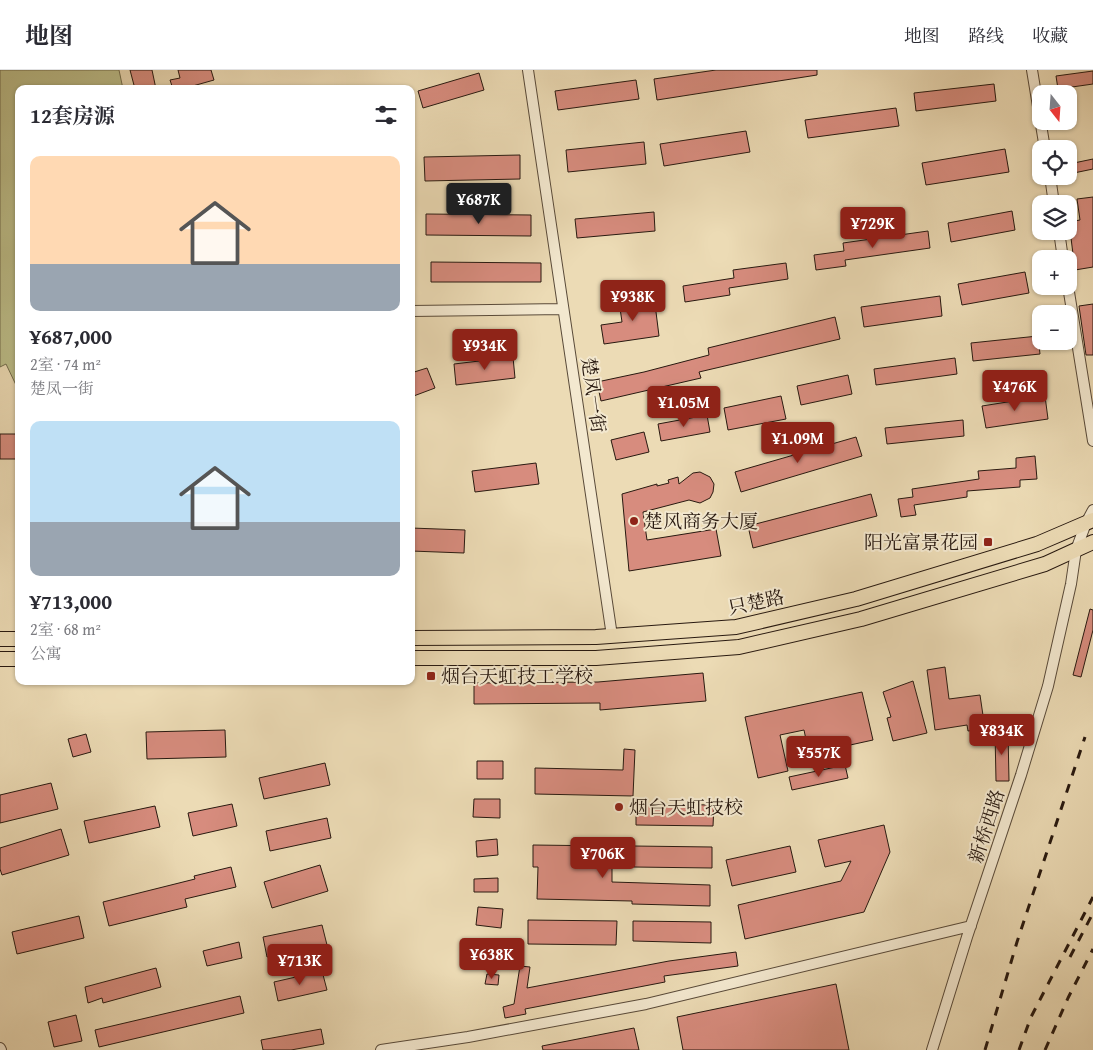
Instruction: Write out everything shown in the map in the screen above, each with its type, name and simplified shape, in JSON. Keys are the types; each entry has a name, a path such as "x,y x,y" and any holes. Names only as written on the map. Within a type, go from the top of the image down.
{"main road":[{"name":"只楚路","path":"415,638 612,636 736,627 856,599 1037,544 1089,521"},
{"path":"415,658 596,658 739,647 862,619 1045,564 1093,542"},
{"path":"0,639 15,638"},
{"path":"0,660 15,659"}],"street":[{"name":"楚凤一街","path":"528,70 612,636"},
{"path":"1032,70 1044,140"},
{"path":"1069,295 1093,441"},
{"path":"415,312 563,308"},
{"name":"新桥西路","path":"932,1050 1048,686 1071,584 1076,550 1093,510"},
{"path":"381,1050 468,1037 646,1004 971,926"}],"green space":[{"path":"0,70 119,70 122,85 15,85 15,383 6,364 0,367"}],"building":[{"path":"130,70 152,70 155,85 134,85"},
{"path":"178,70 211,70 214,80 196,85 172,85 170,80 180,78"},
{"path":"716,70 817,70 817,75 657,100 654,79"},
{"path":"1093,71 1093,84 1078,86 1057,85 1056,76"},
{"path":"479,73 484,90 423,108 418,91"},
{"path":"636,80 639,99 558,110 555,91"},
{"path":"994,84 996,101 916,111 914,93"},
{"path":"896,108 899,126 808,138 805,120"},
{"path":"746,131 750,152 664,166 660,144"},
{"path":"644,142 646,164 568,172 566,150"},
{"path":"1005,149 1009,172 926,185 922,163"},
{"path":"520,155 520,179 425,181 424,157"},
{"path":"1093,159 1093,169 1077,172 1077,162"},
{"path":"1093,197 1093,267 1077,270 1077,250 1072,250 1071,240 1077,240 1077,221 1080,220 1077,199"},
{"path":"1012,211 1015,230 951,242 948,223"},
{"path":"654,212 655,231 577,238 575,219"},
{"path":"426,214 531,215 531,236 426,235"},
{"path":"928,231 930,248 845,260 846,266 816,270 814,255 844,251 843,243"},
{"path":"431,262 541,263 541,282 431,282"},
{"path":"786,263 788,279 729,288 730,295 685,302 683,286 734,278 733,270"},
{"path":"1025,272 1029,293 962,305 958,284"},
{"path":"654,296 659,336 604,344 601,325 622,322 619,301"},
{"path":"940,296 942,316 864,327 861,307"},
{"path":"1093,304 1093,355 1086,355 1079,306"},
{"path":"835,317 840,339 699,372 701,378 601,401 597,382 709,355 708,348"},
{"path":"1032,337 1032,350 1040,350 1040,354 973,361 971,343"},
{"path":"513,357 515,378 456,385 454,364"},
{"path":"955,358 957,374 876,385 874,369"},
{"path":"427,368 435,388 415,396 415,372"},
{"path":"848,375 852,394 801,405 797,386"},
{"path":"781,396 786,419 728,430 724,408"},
{"path":"1045,396 1048,419 986,428 982,406"},
{"path":"707,415 710,432 661,441 658,424"},
{"path":"963,420 964,436 887,444 885,428"},
{"path":"644,432 649,452 616,460 611,440"},
{"path":"0,434 15,434 15,459 0,459"},
{"path":"856,437 862,456 741,492 735,472"},
{"path":"1035,456 1037,479 1020,480 1020,487 967,491 967,497 914,505 916,515 901,517 898,499 913,497 912,489 979,479 978,471 1016,468 1016,458"},
{"path":"536,463 539,484 475,492 472,471"},
{"name":"楚风商务大厦","path":"700,472 710,477 714,484 710,498 700,503 689,500 643,512 647,540 716,529 721,556 629,571 622,494 657,484 657,486 669,483 668,480 678,477 679,484 693,473"},
{"path":"871,494 877,516 753,548 748,526"},
{"path":"415,528 465,530 464,553 415,551"},
{"path":"1090,609 1093,610 1093,630 1081,677 1073,675"},
{"path":"945,667 949,699 980,695 985,729 968,731 967,725 935,730 927,670"},
{"path":"703,673 706,701 600,710 600,703 474,704 474,683 598,682"},
{"path":"913,681 927,733 893,741 887,718 891,717 883,692"},
{"path":"862,692 873,740 809,754 804,730 780,735 788,771 758,778 745,717"},
{"path":"225,730 226,757 147,759 146,732"},
{"path":"995,731 1008,731 1009,781 996,781"},
{"path":"86,734 91,752 73,757 68,739"},
{"path":"624,749 635,750 633,796 535,794 535,768 623,770"},
{"path":"477,761 503,761 503,779 477,779"},
{"path":"325,763 330,785 264,799 259,778"},
{"path":"845,765 848,778 792,790 789,777"},
{"path":"51,783 58,809 0,823 0,795"},
{"path":"474,799 500,799 500,818 473,817"},
{"path":"232,804 237,826 193,836 188,813"},
{"path":"636,804 714,805 713,826 636,825"},
{"path":"155,806 160,827 89,843 84,821"},
{"path":"327,818 331,838 270,851 266,831"},
{"path":"884,825 890,852 864,912 745,939 738,905 841,881 851,861 825,867 818,840"},
{"path":"61,829 69,855 2,875 0,869 0,848"},
{"path":"497,839 498,855 477,857 476,841"},
{"path":"533,845 612,846 612,882 710,885 710,906 632,904 632,901 537,899 538,867 533,867"},
{"path":"634,846 712,847 712,868 634,867"},
{"path":"790,846 796,872 732,886 726,860"},
{"path":"320,865 328,891 272,908 264,882"},
{"path":"231,867 236,887 185,899 187,907 109,926 103,902 195,879 194,876"},
{"path":"498,878 498,892 474,892 474,879"},
{"path":"478,907 503,909 501,928 476,925"},
{"path":"79,916 84,938 17,954 12,932"},
{"path":"528,920 617,921 616,945 528,944"},
{"path":"633,921 711,922 711,943 633,941"},
{"path":"322,925 327,945 267,957 263,937"},
{"path":"239,942 242,958 207,966 203,951"},
{"path":"736,952 738,966 664,976 665,982 525,1009 526,1014 505,1018 503,1007 514,1004 520,966 530,967 527,988 669,961"},
{"path":"156,968 161,987 103,1003 102,998 88,1003 85,987"},
{"path":"322,971 327,990 278,1001 274,982"},
{"path":"487,974 499,975 498,985 485,984"},
{"path":"836,984 849,1050 683,1050 677,1017"},
{"path":"240,996 244,1013 99,1047 95,1030"},
{"path":"76,1015 82,1041 54,1047 48,1022"},
{"path":"634,1028 639,1050 543,1050 542,1046"},
{"path":"321,1029 324,1044 291,1050 263,1050 261,1040"}],"railway":[{"path":"985,1050 1017,942 1085,737"},
{"path":"1019,1050 1031,1017 1093,897"},
{"path":"1070,957 1093,913"},
{"path":"1045,1050 1068,998 1093,949"}],"place":[{"name":"楚风商务大厦","path":"634,521"},
{"name":"阳光富景花园","path":"988,542"},
{"name":"烟台天虹技工学校","path":"431,676"},
{"name":"烟台天虹技校","path":"619,807"}]}
